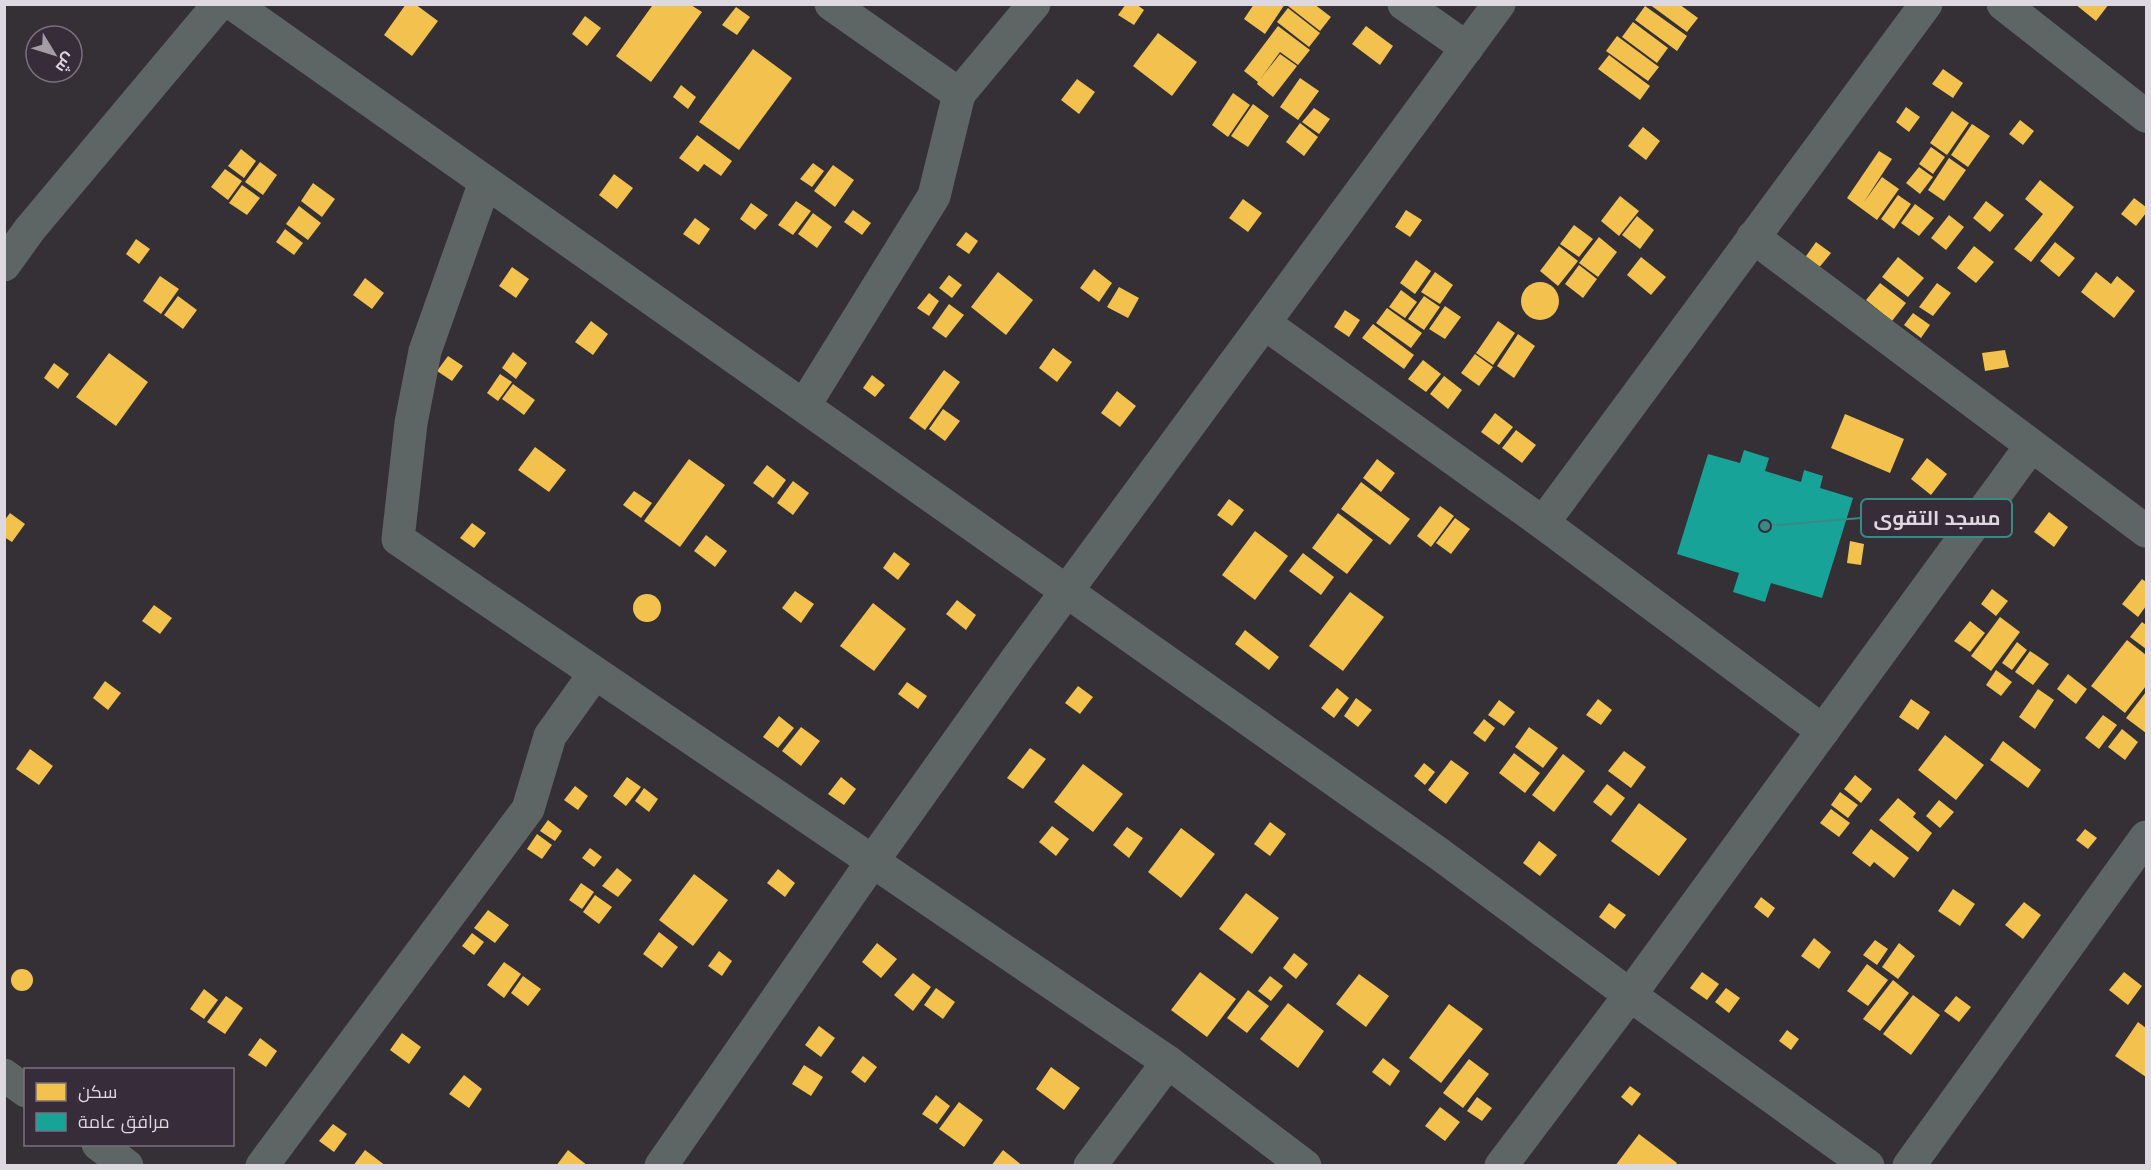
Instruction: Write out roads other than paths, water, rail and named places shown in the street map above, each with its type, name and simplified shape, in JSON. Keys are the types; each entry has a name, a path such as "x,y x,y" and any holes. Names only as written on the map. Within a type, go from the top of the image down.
{"street":[{"path":"4,265 30,229 219,4"},
{"path":"233,4 1438,853 1630,995 1868,1166"},
{"path":"831,4 959,94"},
{"path":"804,406 934,196 959,94 1034,4"},
{"path":"1404,4 1467,48"},
{"path":"661,1166 872,862 1067,591 1500,4"},
{"path":"1543,523 1926,4"},
{"path":"2003,4 2146,116"},
{"path":"485,183 425,351 411,423 398,538 1168,1062 1305,1166"},
{"path":"1754,237 2146,531"},
{"path":"1264,323 1543,523 1823,730"},
{"path":"1501,1166 1630,995 2031,446"},
{"path":"262,1166 528,809 550,736 595,673"},
{"path":"1909,1166 2146,837"},
{"path":"1090,1166 1168,1062"},
{"path":"4,1076 24,1090"},
{"path":"101,1146 126,1166"}],"place":[{"name":"مسجد التقوى","path":"1765,526"}]}
